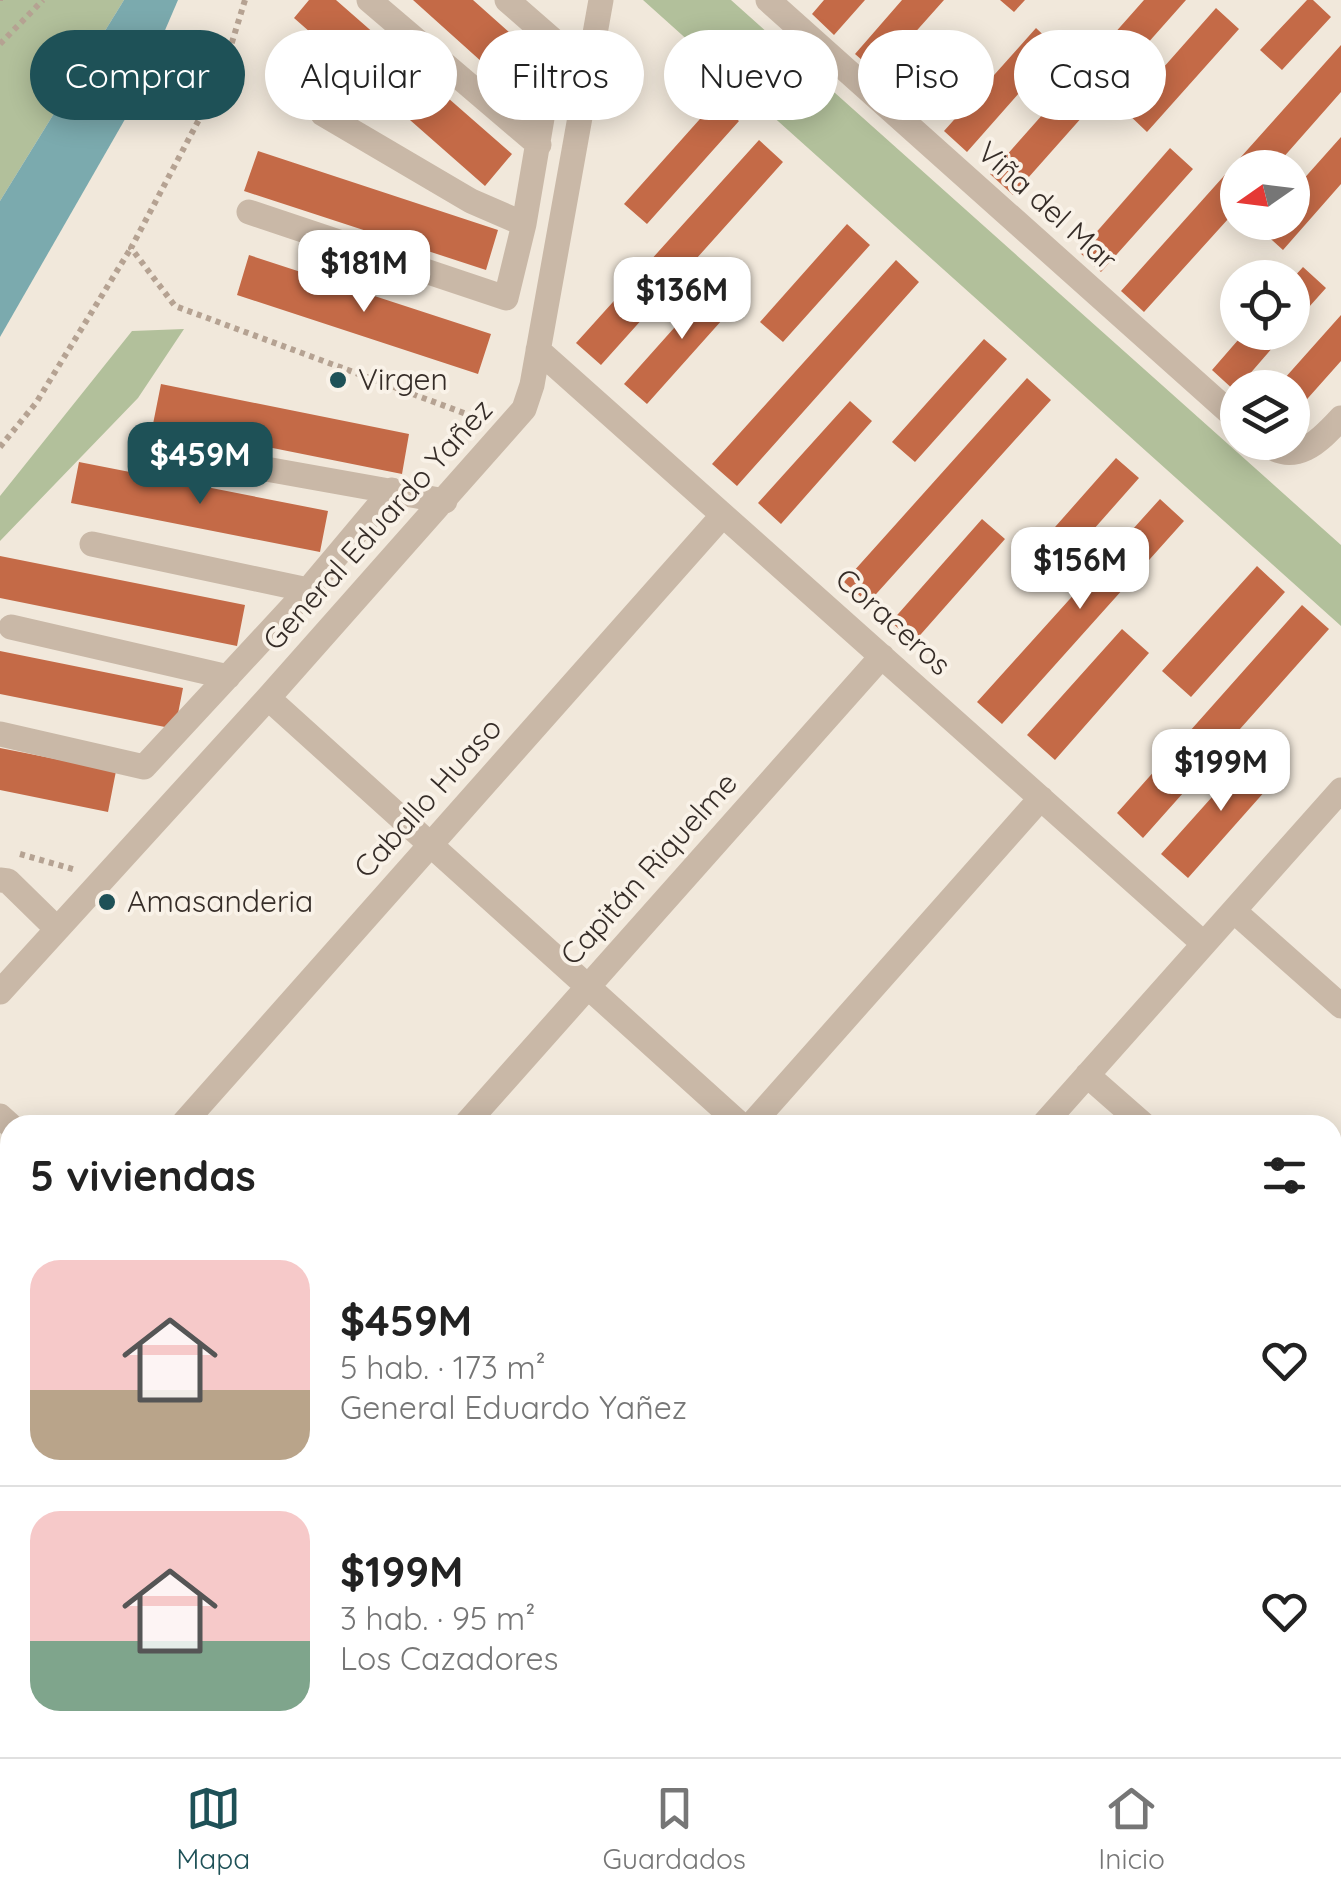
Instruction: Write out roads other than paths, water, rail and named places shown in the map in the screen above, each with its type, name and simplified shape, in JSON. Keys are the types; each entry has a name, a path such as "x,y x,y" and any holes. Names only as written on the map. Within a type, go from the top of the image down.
{"street":[{"path":"369,0 539,145"},
{"path":"249,212 506,298 524,224 555,42 507,0"},
{"name":"General Eduardo Yañez","path":"0,992 524,409 601,0"},
{"name":"Viña del Mar","path":"768,0 1220,404"},
{"path":"332,120 472,201 524,224"},
{"name":"Coraceros","path":"538,350 1204,944"},
{"path":"1310,446 1341,418"},
{"path":"154,449 445,501"},
{"path":"0,734 144,767 308,590 392,490"},
{"name":"Caballo Huaso","path":"191,1115 724,515"},
{"path":"92,544 308,590"},
{"path":"11,627 228,676"},
{"name":"Capitán Riquelme","path":"474,1115 882,656"},
{"path":"268,698 730,1115"},
{"path":"1052,1115 1341,790"},
{"path":"760,1115 1042,798"},
{"path":"0,880 8,881 57,929"},
{"path":"1234,910 1341,1006"},
{"path":"1087,1075 1133,1115"}],"water":[{"path":"124,0 178,0 165,30 105,30"},
{"path":"50,120 125,120 0,337 0,201"}],"place":[{"name":"Virgen","path":"338,380"},
{"name":"Amasanderia","path":"107,902"}]}
